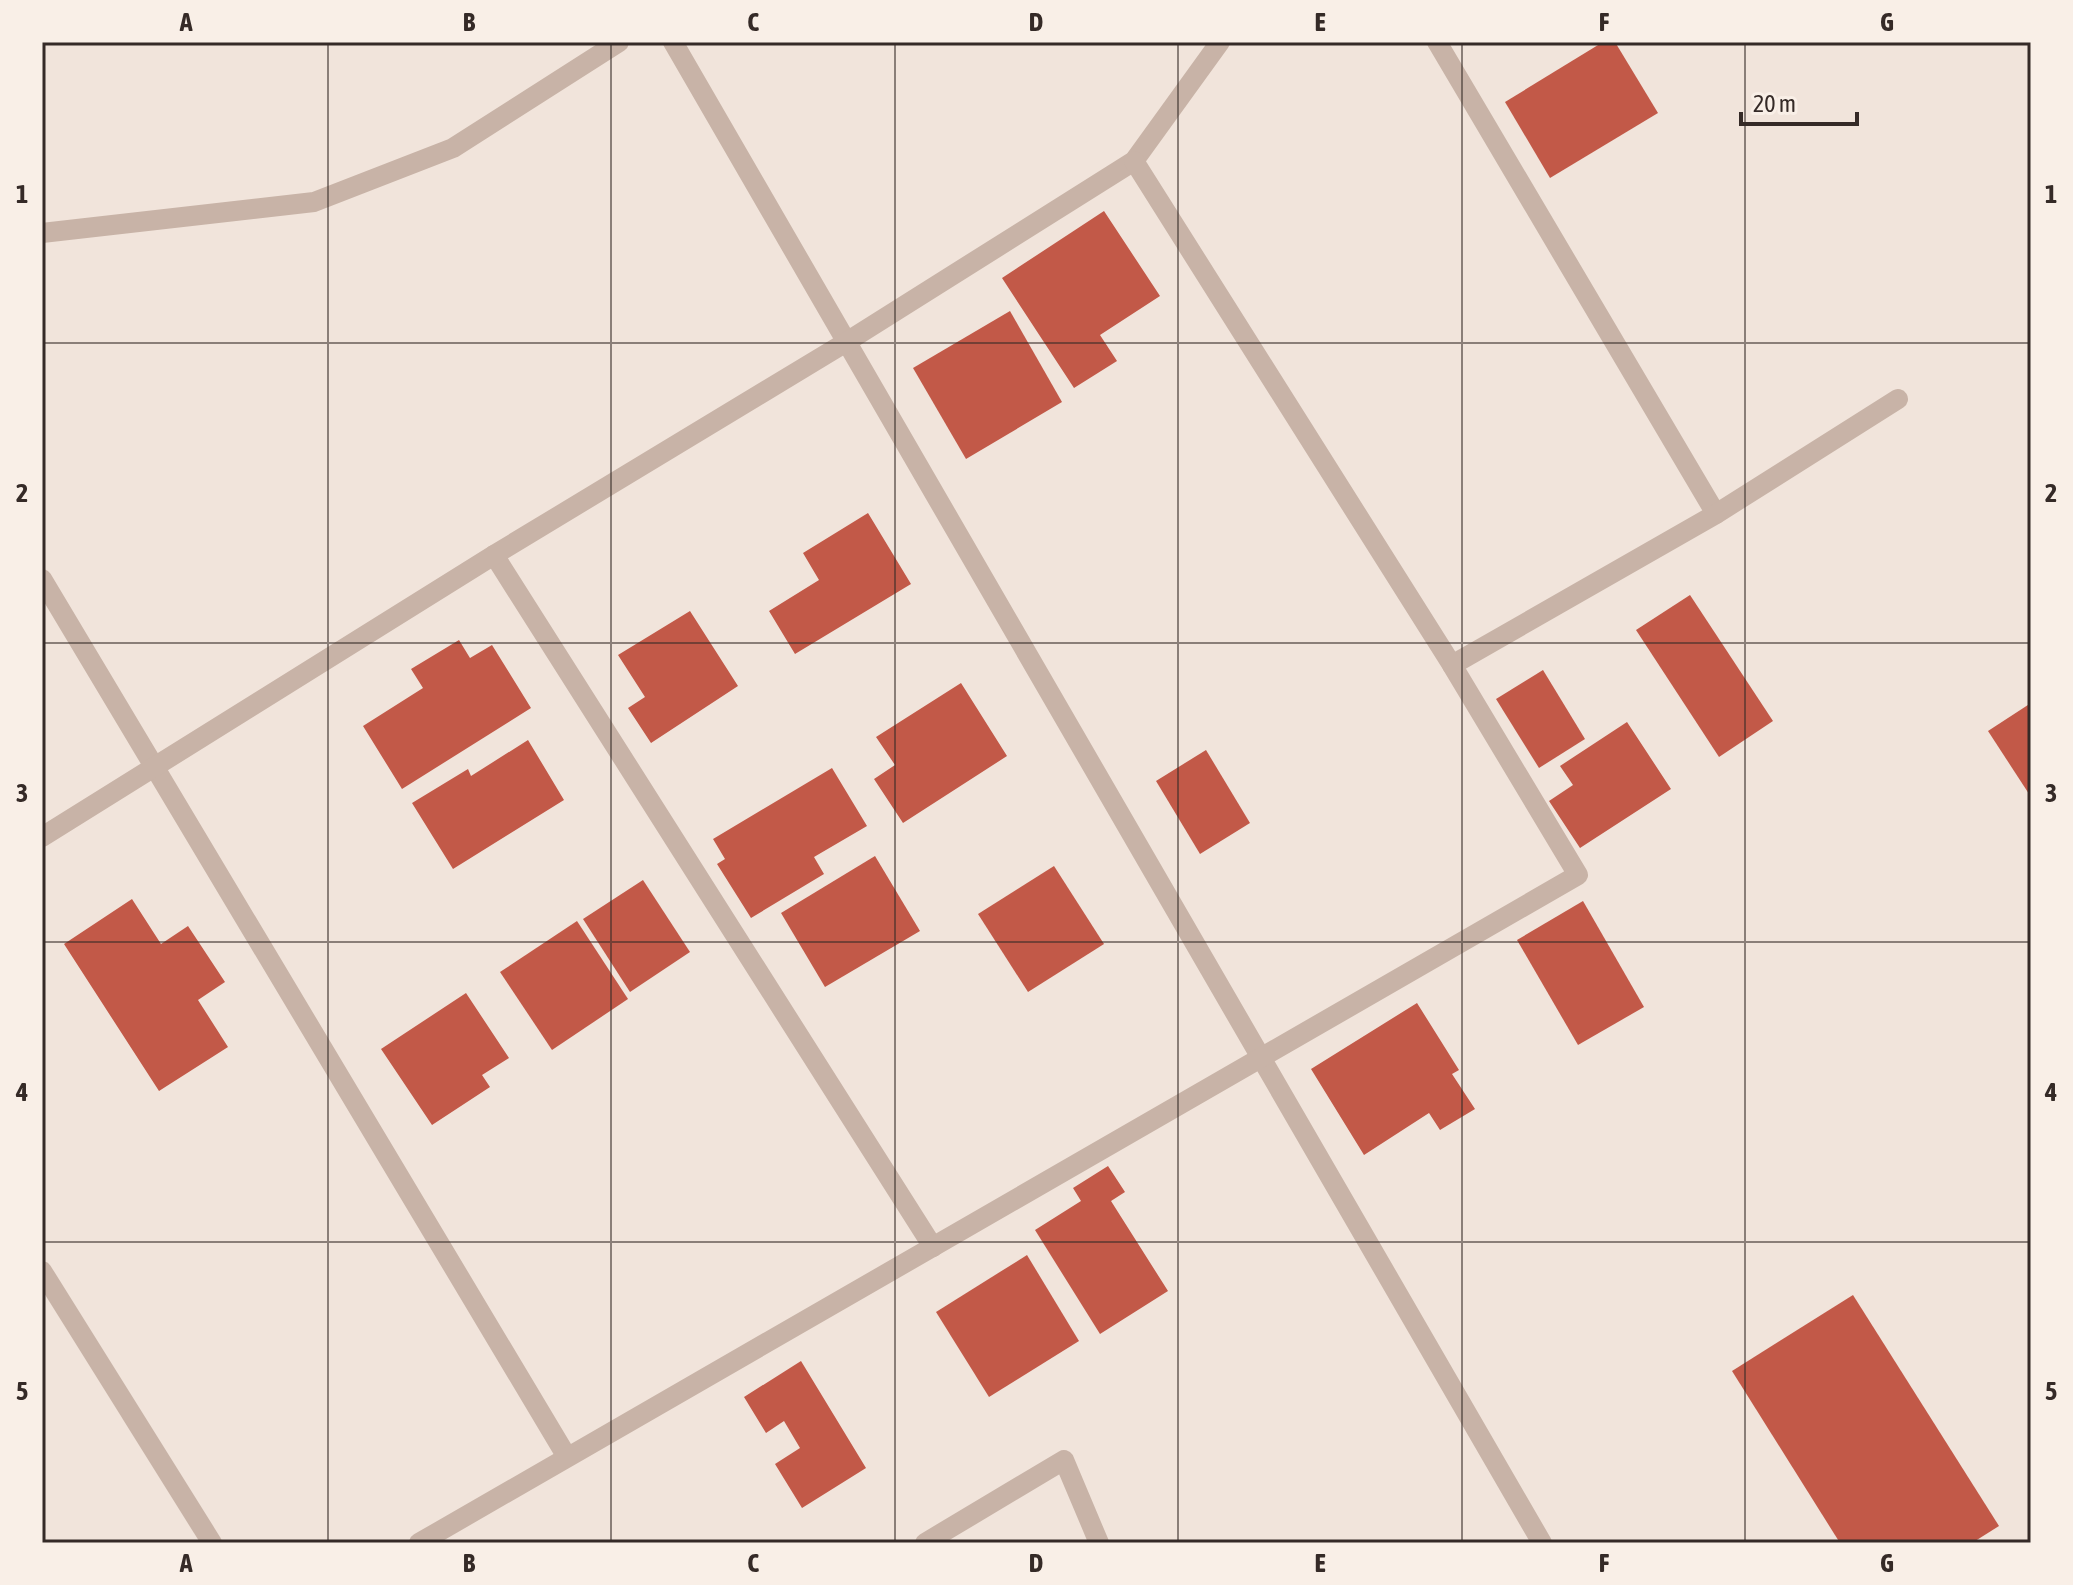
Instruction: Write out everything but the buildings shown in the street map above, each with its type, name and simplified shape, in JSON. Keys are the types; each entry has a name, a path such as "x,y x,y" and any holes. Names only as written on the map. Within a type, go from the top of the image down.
{"street":[{"path":"42,233 314,202 453,148 619,42"},
{"path":"673,42 1544,1542"},
{"path":"42,837 494,555 848,341 1134,161 1220,42"},
{"path":"1437,42 1716,514"},
{"path":"419,1543 1578,875 1452,665 1134,161"},
{"path":"1452,665 1716,514 1898,399"},
{"path":"494,555 933,1247"},
{"path":"42,579 567,1457"},
{"path":"42,1271 212,1543"},
{"path":"925,1543 1064,1460 1099,1543"}]}
